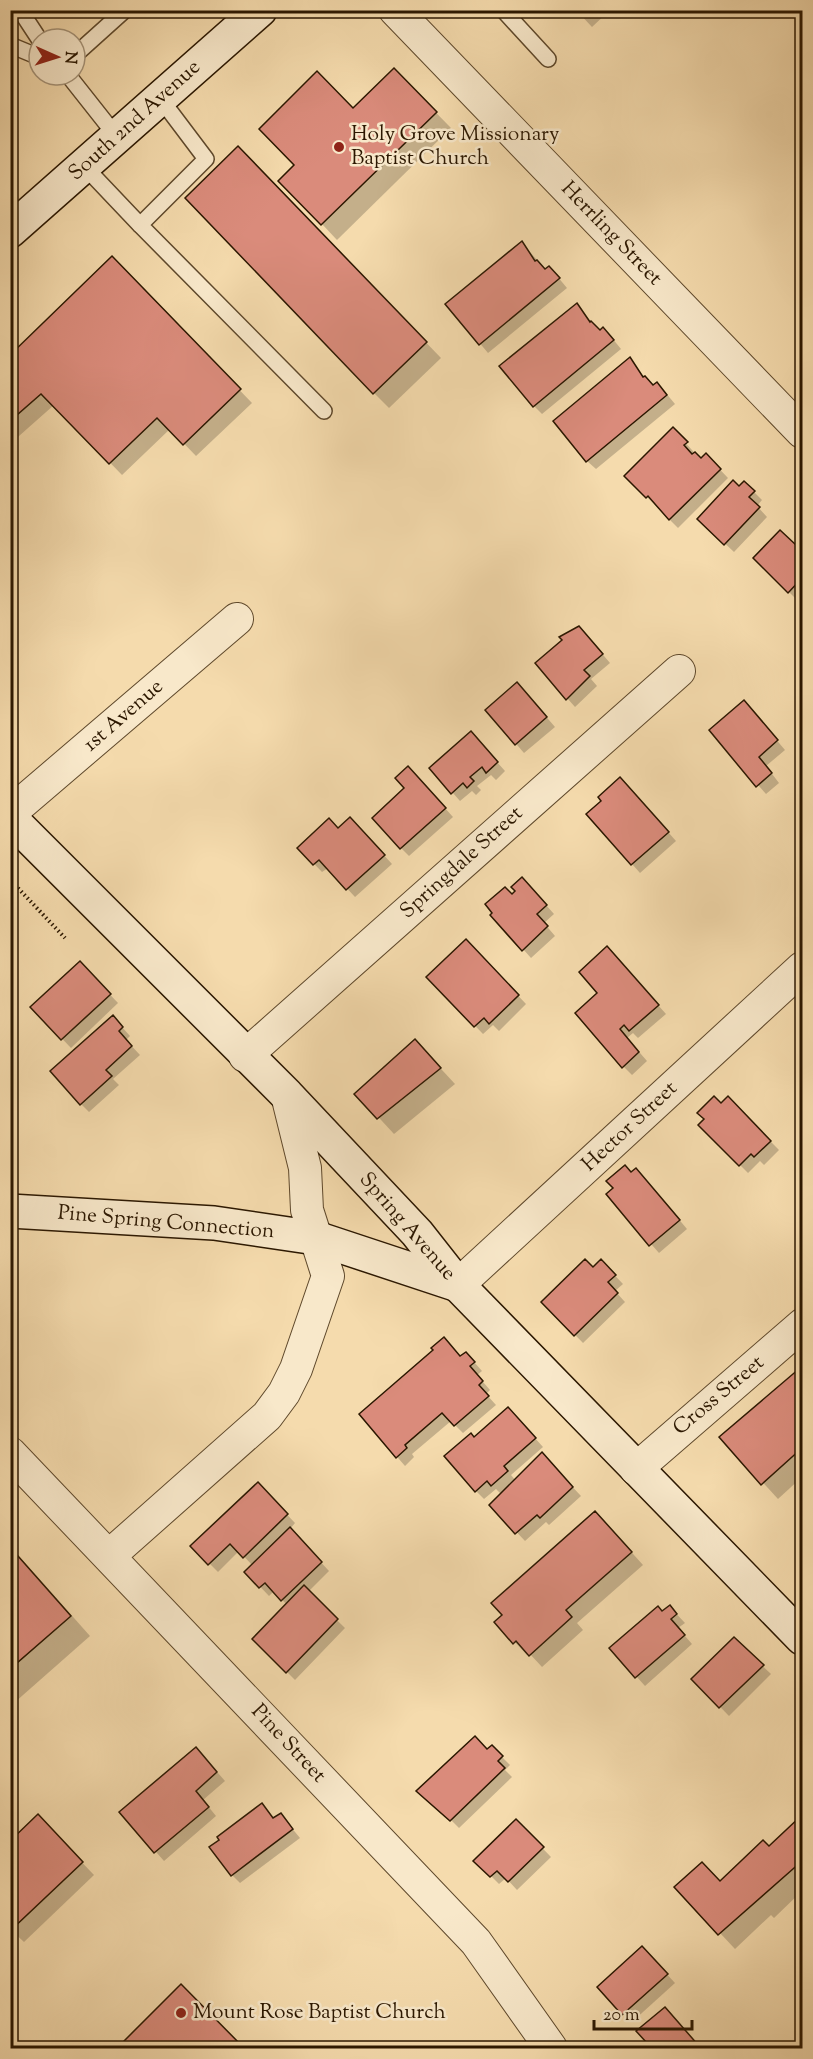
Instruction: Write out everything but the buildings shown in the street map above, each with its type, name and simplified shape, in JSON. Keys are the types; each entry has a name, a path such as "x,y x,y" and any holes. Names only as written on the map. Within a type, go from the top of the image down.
{"street":[{"name":"South 2nd Avenue","path":"10,231 260,10"},
{"name":"Herrling Street","path":"395,10 802,432"},
{"name":"1st Avenue","path":"10,813 237,619"},
{"name":"Springdale Street","path":"245,1056 679,670"},
{"name":"Spring Avenue","path":"10,818 245,1056 287,1095 417,1233 458,1285 802,1638"},
{"name":"Hector Street","path":"458,1285 802,968"},
{"path":"110,1556 267,1416 284,1393 296,1369 328,1276 307,1210 305,1168 287,1095"},
{"name":"Pine Spring Connection","path":"10,1211 214,1223 316,1238 458,1285"},
{"name":"Cross Street","path":"636,1469 802,1325"},
{"name":"Pine Street","path":"10,1453 476,1942 551,2049"}],"lane":[{"path":"20,10 31,27"},
{"path":"87,44 124,10"},
{"path":"503,10 548,59"},
{"path":"10,45 27,52"},
{"path":"77,87 117,137"},
{"path":"140,225 206,159 160,98"},
{"path":"84,166 324,411"}],"path":[{"path":"18,888 65,938"}],"place":[{"name":"Holy Grove Missionary Baptist Church","path":"339,147"},
{"name":"Mount Rose Baptist Church","path":"181,2013"}]}
